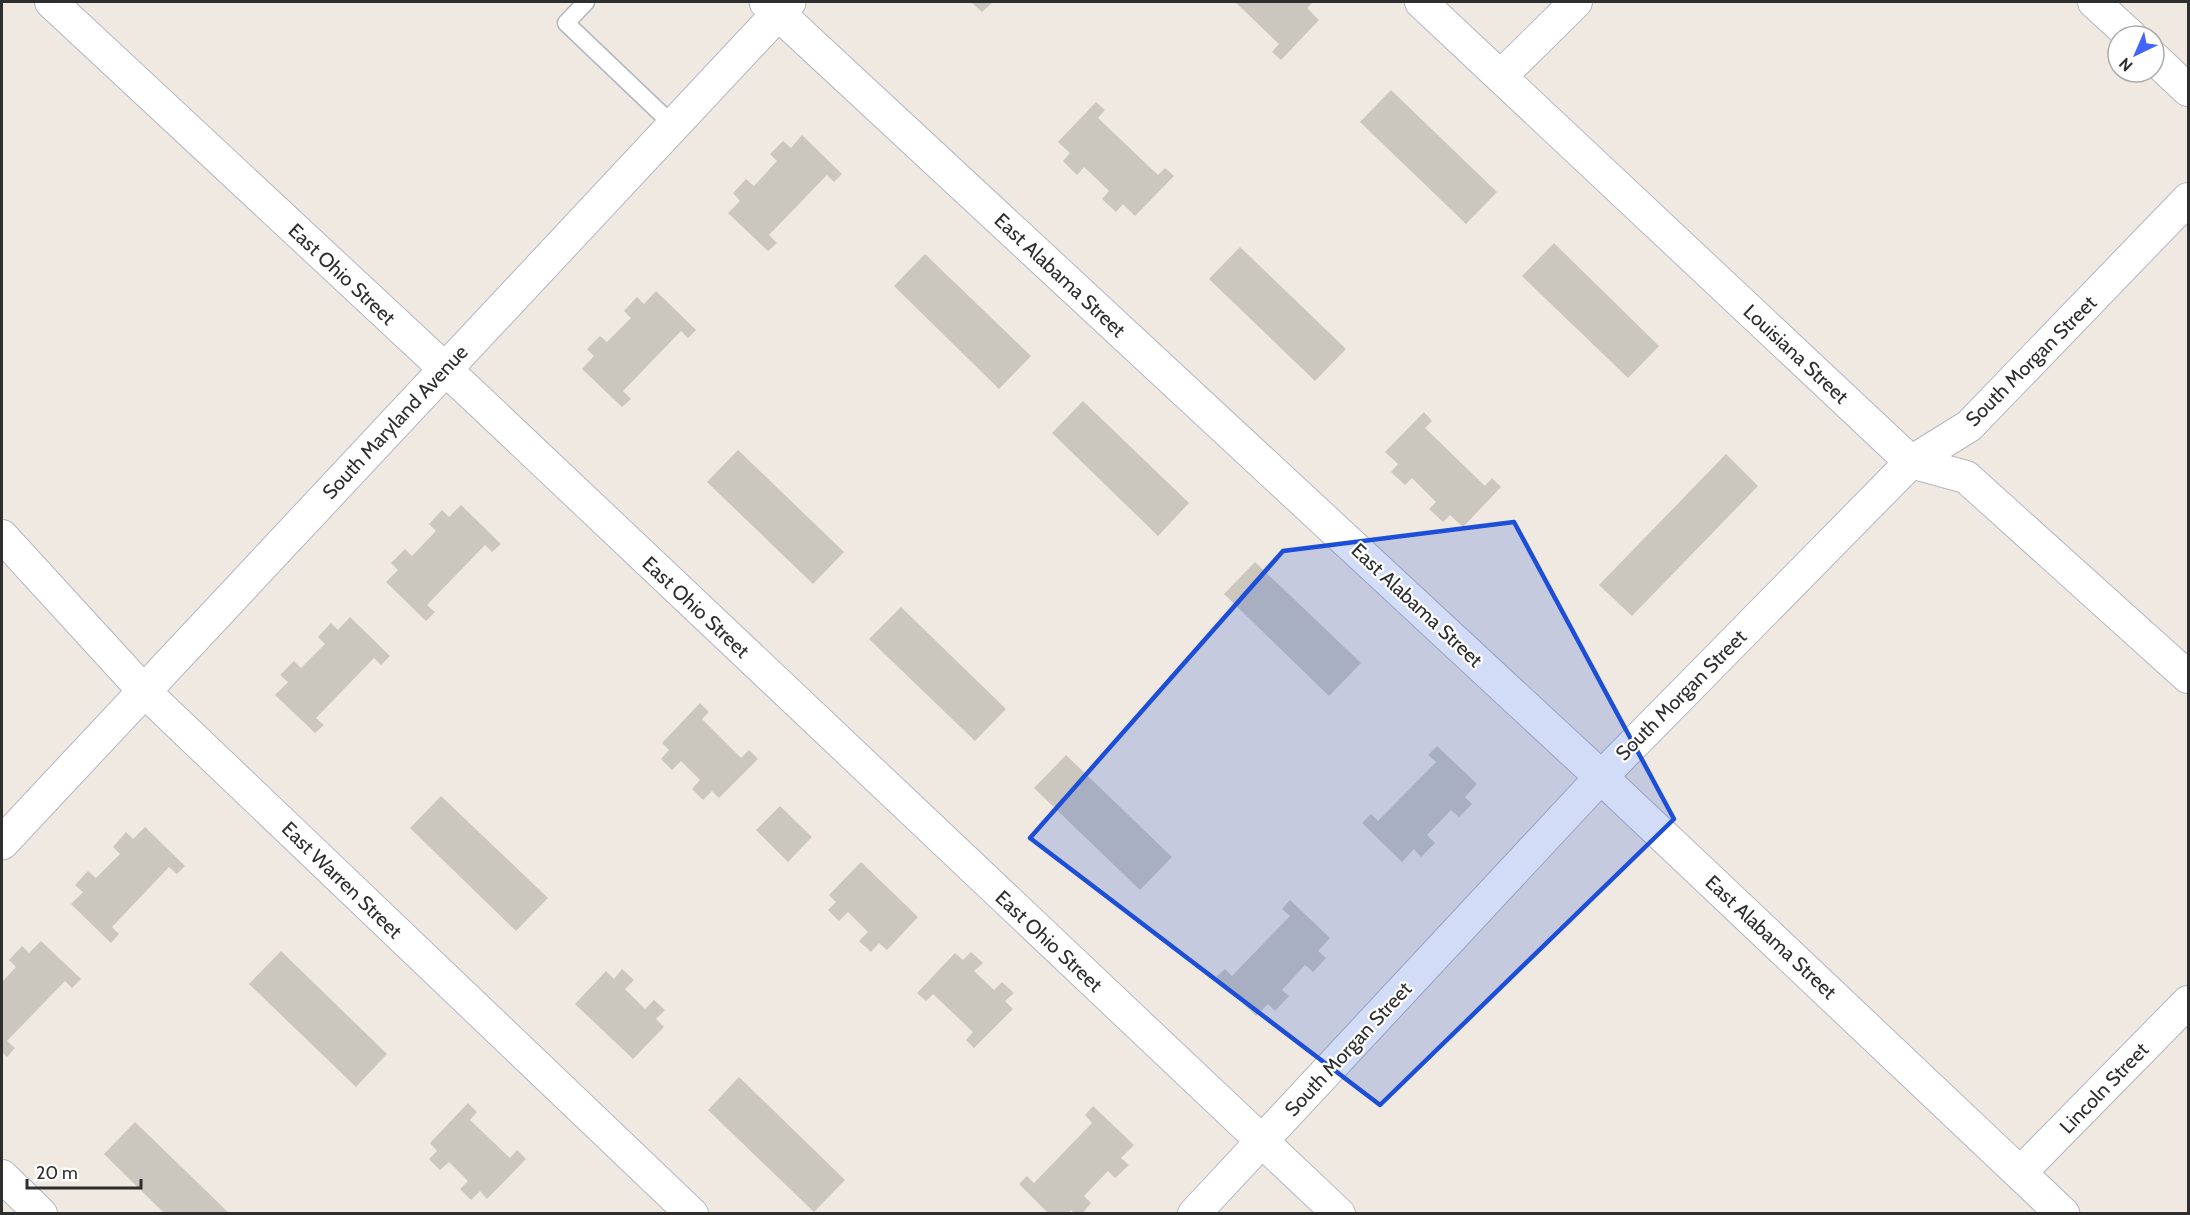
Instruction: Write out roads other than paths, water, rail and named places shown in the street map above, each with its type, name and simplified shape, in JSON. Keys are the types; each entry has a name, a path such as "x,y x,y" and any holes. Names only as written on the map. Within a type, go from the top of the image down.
{"street":[{"name":"East Ohio Street","path":"51,2 444,368 1339,1214"},
{"name":"Louisiana Street","path":"1422,2 1911,462 1966,477 2188,677"},
{"path":"1501,76 1576,2"},
{"path":"2094,2 2117,24"},
{"name":"South Maryland Avenue","path":"2,843 673,125 777,5"},
{"name":"East Alabama Street","path":"777,5 1601,777 2063,1214"},
{"path":"2166,69 2188,90"},
{"name":"South Morgan Street","path":"1194,1214 1601,777 1911,462 1969,426 2188,199"},
{"name":"East Warren Street","path":"2,536 143,690 692,1214"},
{"name":"Lincoln Street","path":"2020,1173 2188,1002"},
{"path":"2,1176 41,1214"}],"lane":[{"path":"586,2 566,23 673,125"}]}
